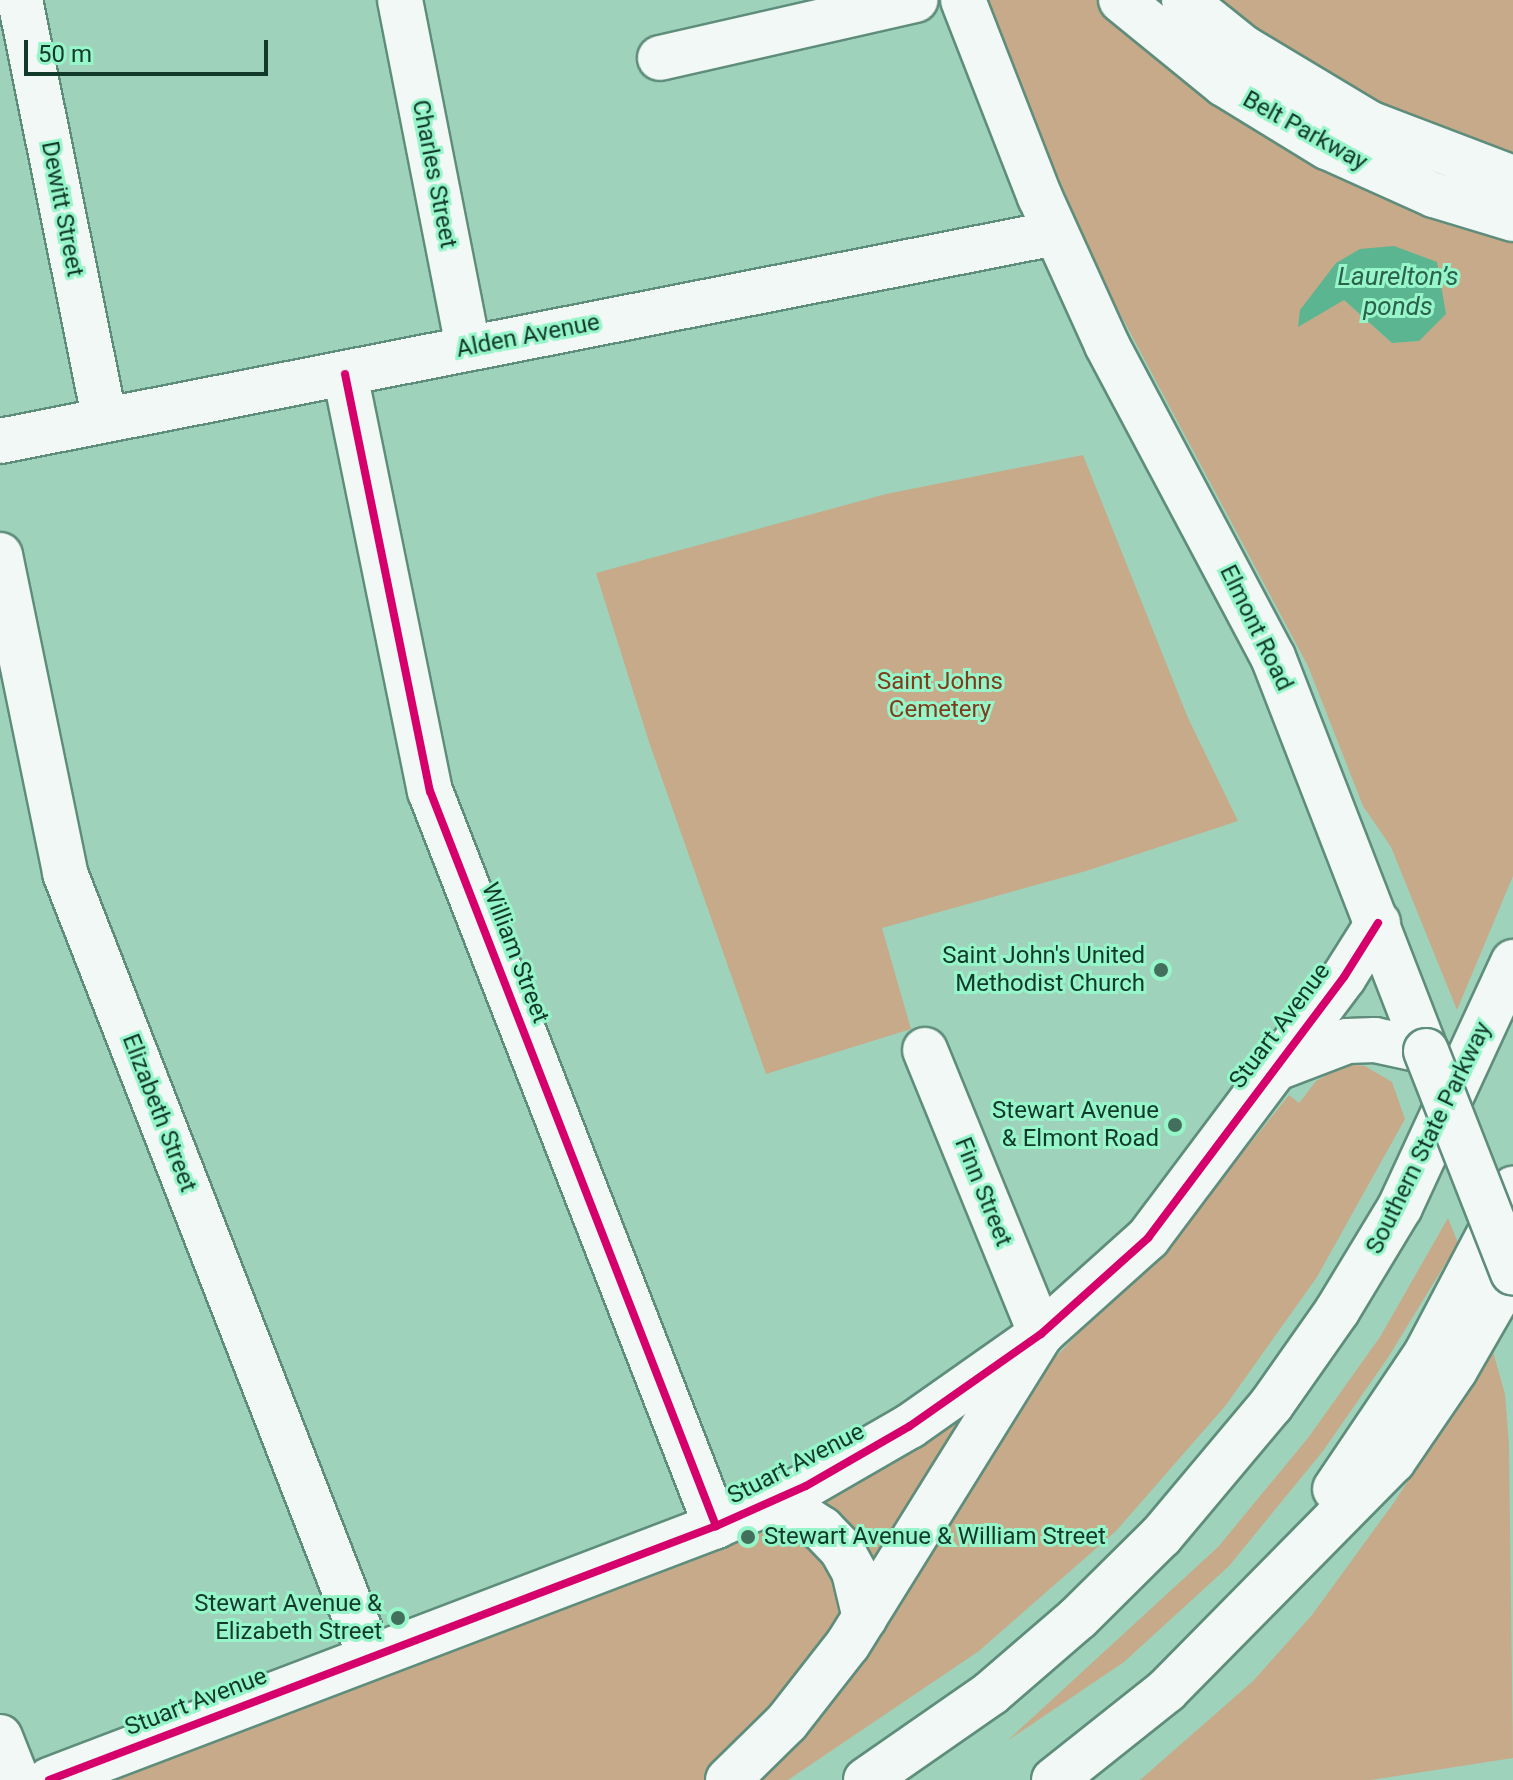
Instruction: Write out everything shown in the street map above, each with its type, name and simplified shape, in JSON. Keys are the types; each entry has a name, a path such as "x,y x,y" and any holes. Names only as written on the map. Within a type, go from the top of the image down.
{"main road":[{"name":"Dewitt Street","path":"20,0 104,418"},
{"name":"Charles Street","path":"400,0 468,348"},
{"path":"660,58 915,0"},
{"name":"Elmont Road","path":"963,0 1055,233 1123,378 1273,657 1378,923 1411,1034 1513,1271"},
{"name":"Belt Parkway","path":"1121,0 1224,84 1327,147 1434,195 1513,219"},
{"path":"1184,0 1244,48 1357,117 1513,178"},
{"name":"Alden Avenue","path":"0,441 104,418 345,374 1055,233"},
{"name":"William Street","path":"345,374 430,791 716,1526"},
{"name":"Elizabeth Street","path":"0,555 65,873 370,1656"},
{"name":"Stuart Avenue","path":"49,1780 716,1526 777,1500 888,1440 1041,1334 1115,1272 1170,1213 1269,1071 1344,977 1378,923"},
{"name":"Southern State Parkway","path":"866,1780 991,1693 1078,1618 1161,1536 1255,1426 1337,1311 1400,1207 1513,962"},
{"path":"1269,1071 1347,1041 1411,1034"},
{"name":"Finn Street","path":"925,1050 1041,1334"},
{"path":"1259,1594 1426,1354 1513,1189"},
{"path":"1054,1780 1167,1690 1393,1461 1455,1370 1513,1271"},
{"path":"728,1780 795,1714 865,1618 1041,1334"},
{"path":"777,1500 822,1529 842,1550 854,1572 865,1618"},
{"path":"0,1737 17,1780"}],"green space":[{"path":"987,0 1099,0 1130,31 1513,237 1513,876 1457,1010 1391,847 1363,806 1308,666 1109,293 1026,105","holes":["1344,300 1419,341 1392,343"]},
{"path":"1207,0 1513,0 1513,161 1409,125"},
{"name":"Saint Johns Cemetery","path":"1083,455 1188,718 1238,821 1086,871 882,928 911,1029 766,1074 649,742 596,573 886,494"},
{"path":"1345,1064 1365,1066 1392,1082 1405,1119 1317,1277 1226,1405 1116,1531 979,1651 788,1780 755,1780 1043,1370 1198,1209 1289,1095 1299,1103 1316,1081"},
{"path":"1448,1218 1458,1243 1389,1356 1323,1451 1229,1566 1124,1662 1007,1741 1218,1547 1308,1438 1380,1337"},
{"path":"1492,1348 1505,1394 1509,1445 1513,1758 1371,1780 1140,1780 1253,1681 1312,1615 1395,1501"},
{"path":"958,1418 962,1422 875,1564 823,1510 820,1500"},
{"path":"786,1529 827,1555 843,1609 841,1621 829,1645 705,1780 104,1780 752,1530"}],"water":[{"name":"Laurelton’s ponds","path":"1394,246 1437,262 1446,314 1419,341 1392,343 1344,300 1298,327 1300,310 1336,263 1360,249"}],"cycle path":[{"path":"345,374 430,791 716,1526"},
{"path":"49,1780 716,1526 806,1486 910,1426 1041,1334 1148,1238 1344,977 1378,923"}],"place":[{"name":"Saint John's United Methodist Church","path":"1161,970"},
{"name":"Stewart Avenue & Elmont Road","path":"1175,1125"},
{"name":"Stewart Avenue & William Street","path":"748,1537"},
{"name":"Stewart Avenue & Elizabeth Street","path":"398,1618"}]}
